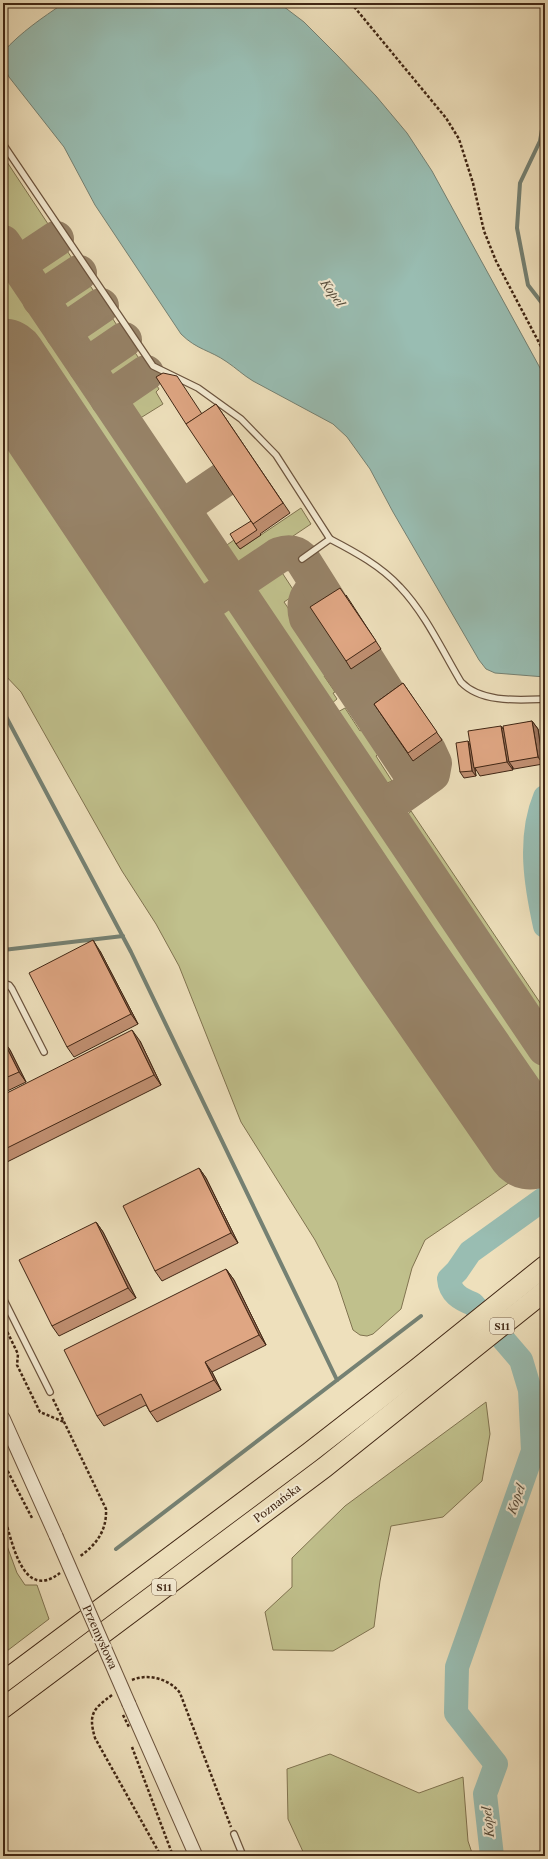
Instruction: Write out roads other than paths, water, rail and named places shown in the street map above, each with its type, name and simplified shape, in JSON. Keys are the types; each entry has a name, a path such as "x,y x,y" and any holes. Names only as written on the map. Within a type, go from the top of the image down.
{"highway":[{"name":"Poznańska","path":"3,1682 309,1453 545,1266"},
{"name":"Poznańska","path":"3,1708 325,1467 545,1291"}],"street":[{"name":"Przemysłowa","path":"3,1418 196,1856"}],"lane":[{"path":"3,144 153,366 198,388 241,419 276,455 330,539 375,565 400,587 418,611 461,682 467,688 486,696 545,699"},
{"path":"302,559 330,539"},
{"path":"3,983 9,985 12,989 44,1052"},
{"path":"3,1298 50,1392"},
{"path":"234,1834 242,1856"}],"water":[{"path":"64,3 279,3 304,22 338,56 376,96 407,133 432,171 545,377 545,677 495,673 486,669 479,660 393,512 370,469 347,437 333,424 253,381 227,362 198,347 181,334 95,205 64,147 9,77 3,65 3,52 17,38"}],"waterway":[{"path":"545,112 540,141 520,183 517,228 528,285 545,307"},
{"path":"3,711 131,952 337,1380"},
{"name":"Kopel","path":"545,797 540,813 535,845 535,862 545,926"},
{"path":"3,950 123,936"},
{"name":"Kopel","path":"492,1856 485,1794 496,1764 456,1713 457,1667 533,1451 530,1390 521,1360 473,1304 456,1295 451,1288 449,1279 457,1271 470,1252 545,1198"},
{"path":"116,1549 421,1316"}]}
